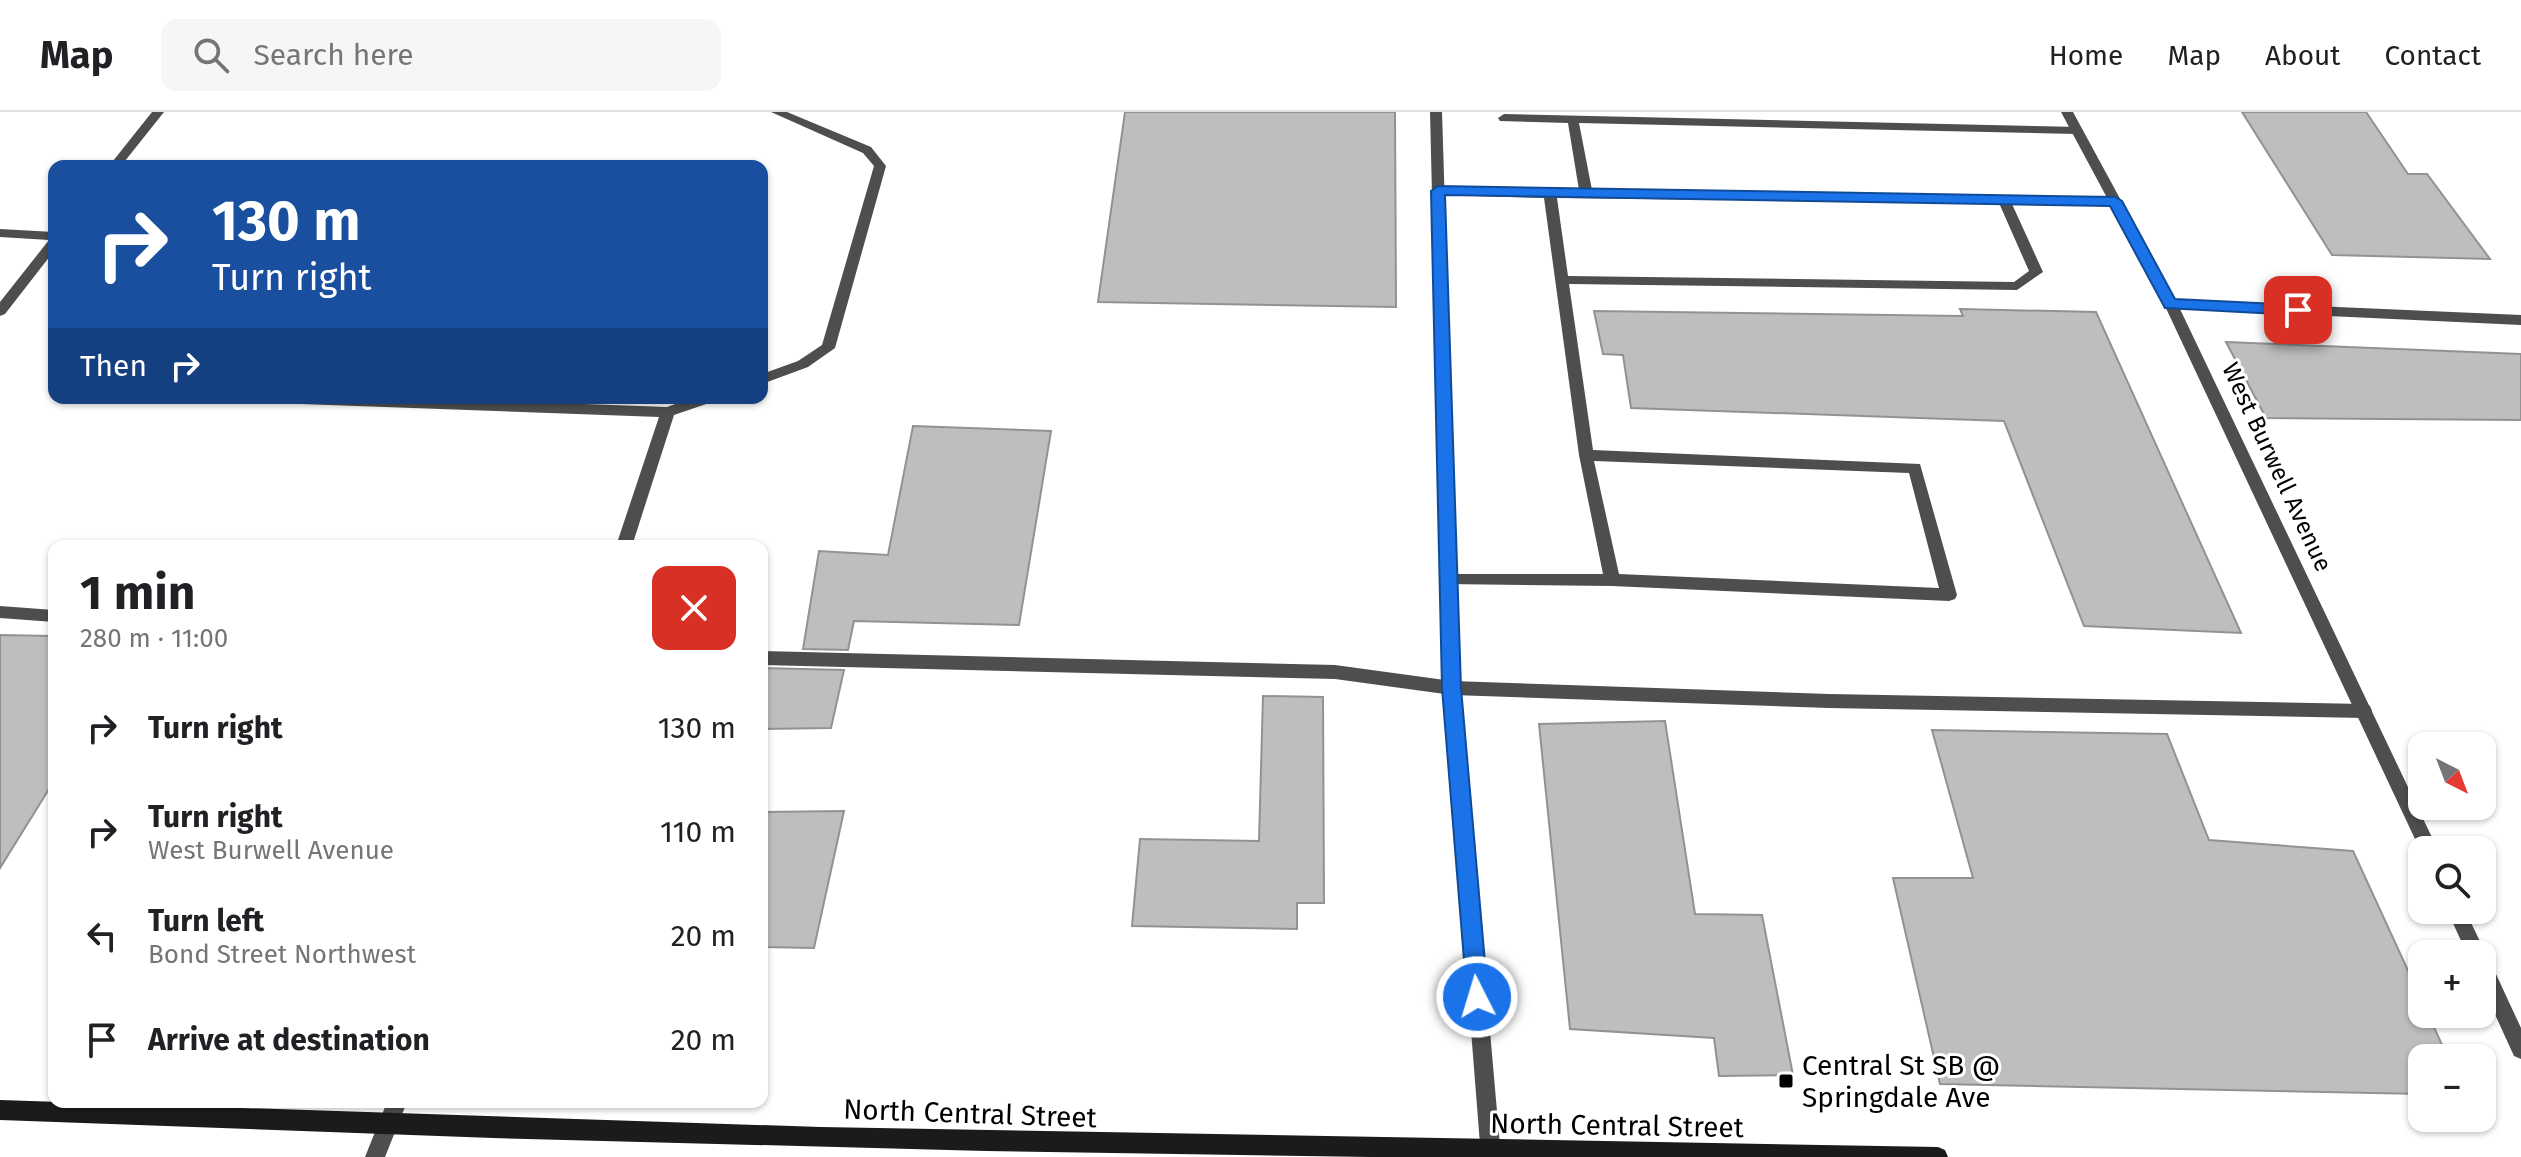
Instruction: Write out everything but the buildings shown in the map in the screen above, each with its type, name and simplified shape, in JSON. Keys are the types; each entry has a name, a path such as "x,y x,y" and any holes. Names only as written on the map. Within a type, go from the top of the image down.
{"main road":[{"name":"North Central Street","path":"0,1110 387,1127 840,1136 1069,1145 1319,1146 1491,1154 1938,1157"}],"street":[{"path":"120,160 158,112"},
{"path":"768,377 803,364 828,348 880,166 867,150 777,112"},
{"path":"1436,112 1452,688 1491,1154"},
{"path":"1811,112 1815,126"},
{"name":"West Burwell Avenue","path":"2067,112 2171,304 2422,836"},
{"path":"1504,118 2077,130"},
{"path":"1573,120 1586,194"},
{"path":"1438,191 2115,201"},
{"path":"1550,194 1586,455 1612,580"},
{"path":"1563,280 2017,286 2036,272 2004,200"},
{"path":"0,233 48,236"},
{"path":"0,311 48,250"},
{"path":"2171,304 2521,320"},
{"path":"442,404 668,412 690,404"},
{"path":"626,540 668,412"},
{"path":"1449,580 1612,580 1949,595 1915,468 1586,455"},
{"path":"0,612 48,616"},
{"path":"768,658 1335,672 1452,688 1829,701 2364,711"},
{"path":"2496,995 2521,1049"},
{"path":"375,1157 395,1108"}],"place":[{"name":"Central St SB @ Springdale Ave","path":"1786,1081"}],"route":[{"path":"1477,997 1452,688 1438,191 2115,201 2171,304 2298,310"}]}
